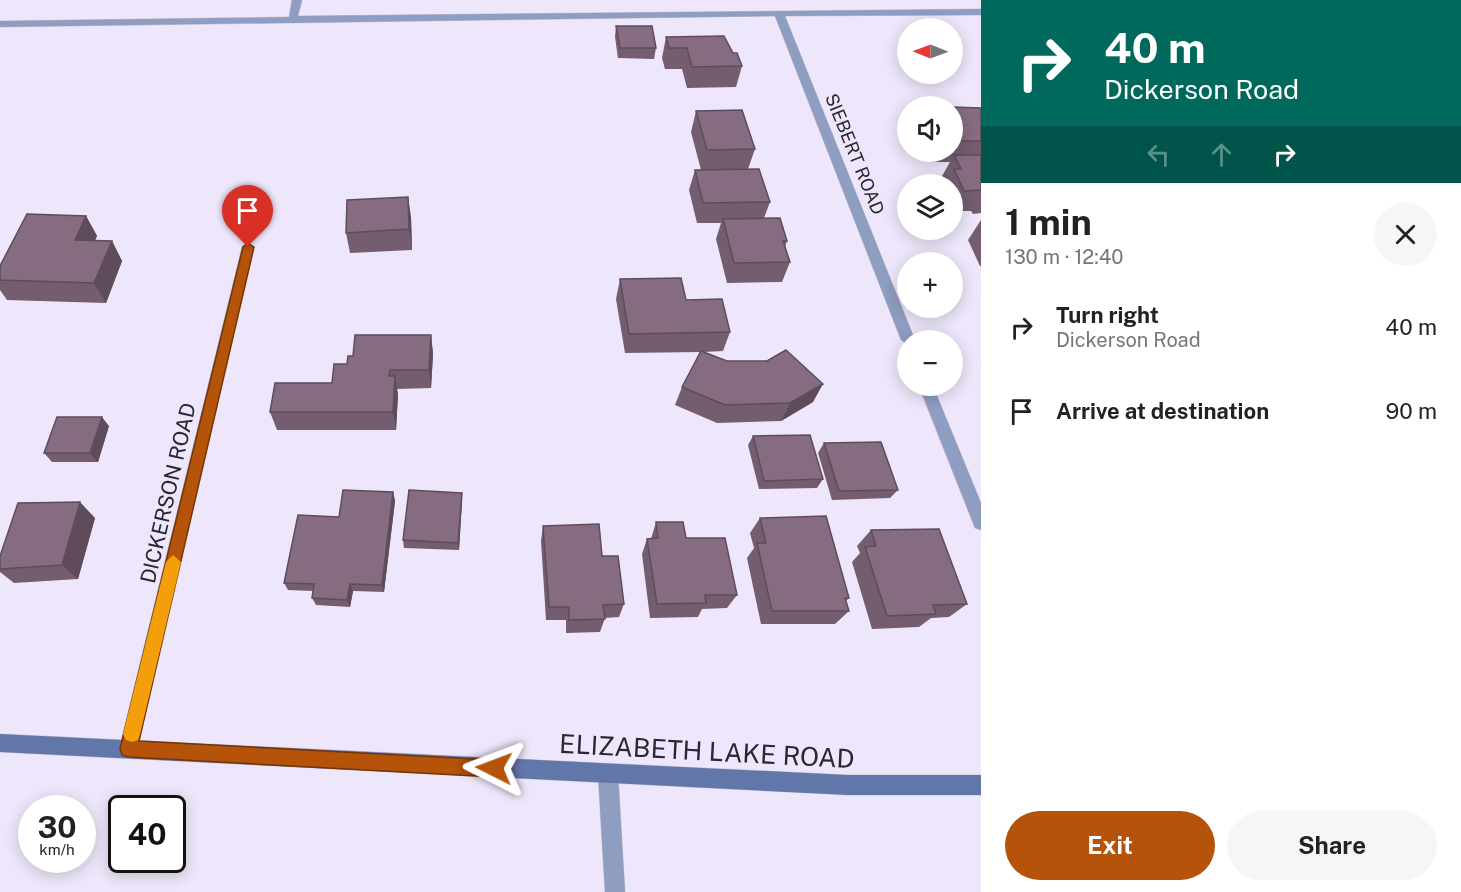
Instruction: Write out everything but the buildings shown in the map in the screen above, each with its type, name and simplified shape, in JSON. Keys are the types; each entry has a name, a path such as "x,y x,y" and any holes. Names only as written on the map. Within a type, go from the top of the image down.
{"street":[{"path":"293,19 297,0"},
{"path":"0,24 630,14 779,15 981,12"},
{"name":"SIEBERT ROAD","path":"779,15 905,330"},
{"name":"DICKERSON ROAD","path":"128,749 248,247"},
{"path":"930,396 981,523"},
{"name":"ELIZABETH LAKE ROAD","path":"0,743 848,785 981,785"},
{"path":"608,774 615,892"}],"slow traffic":[{"path":"132,734 173,562"}],"route":[{"path":"248,247 128,749 494,768"}]}
